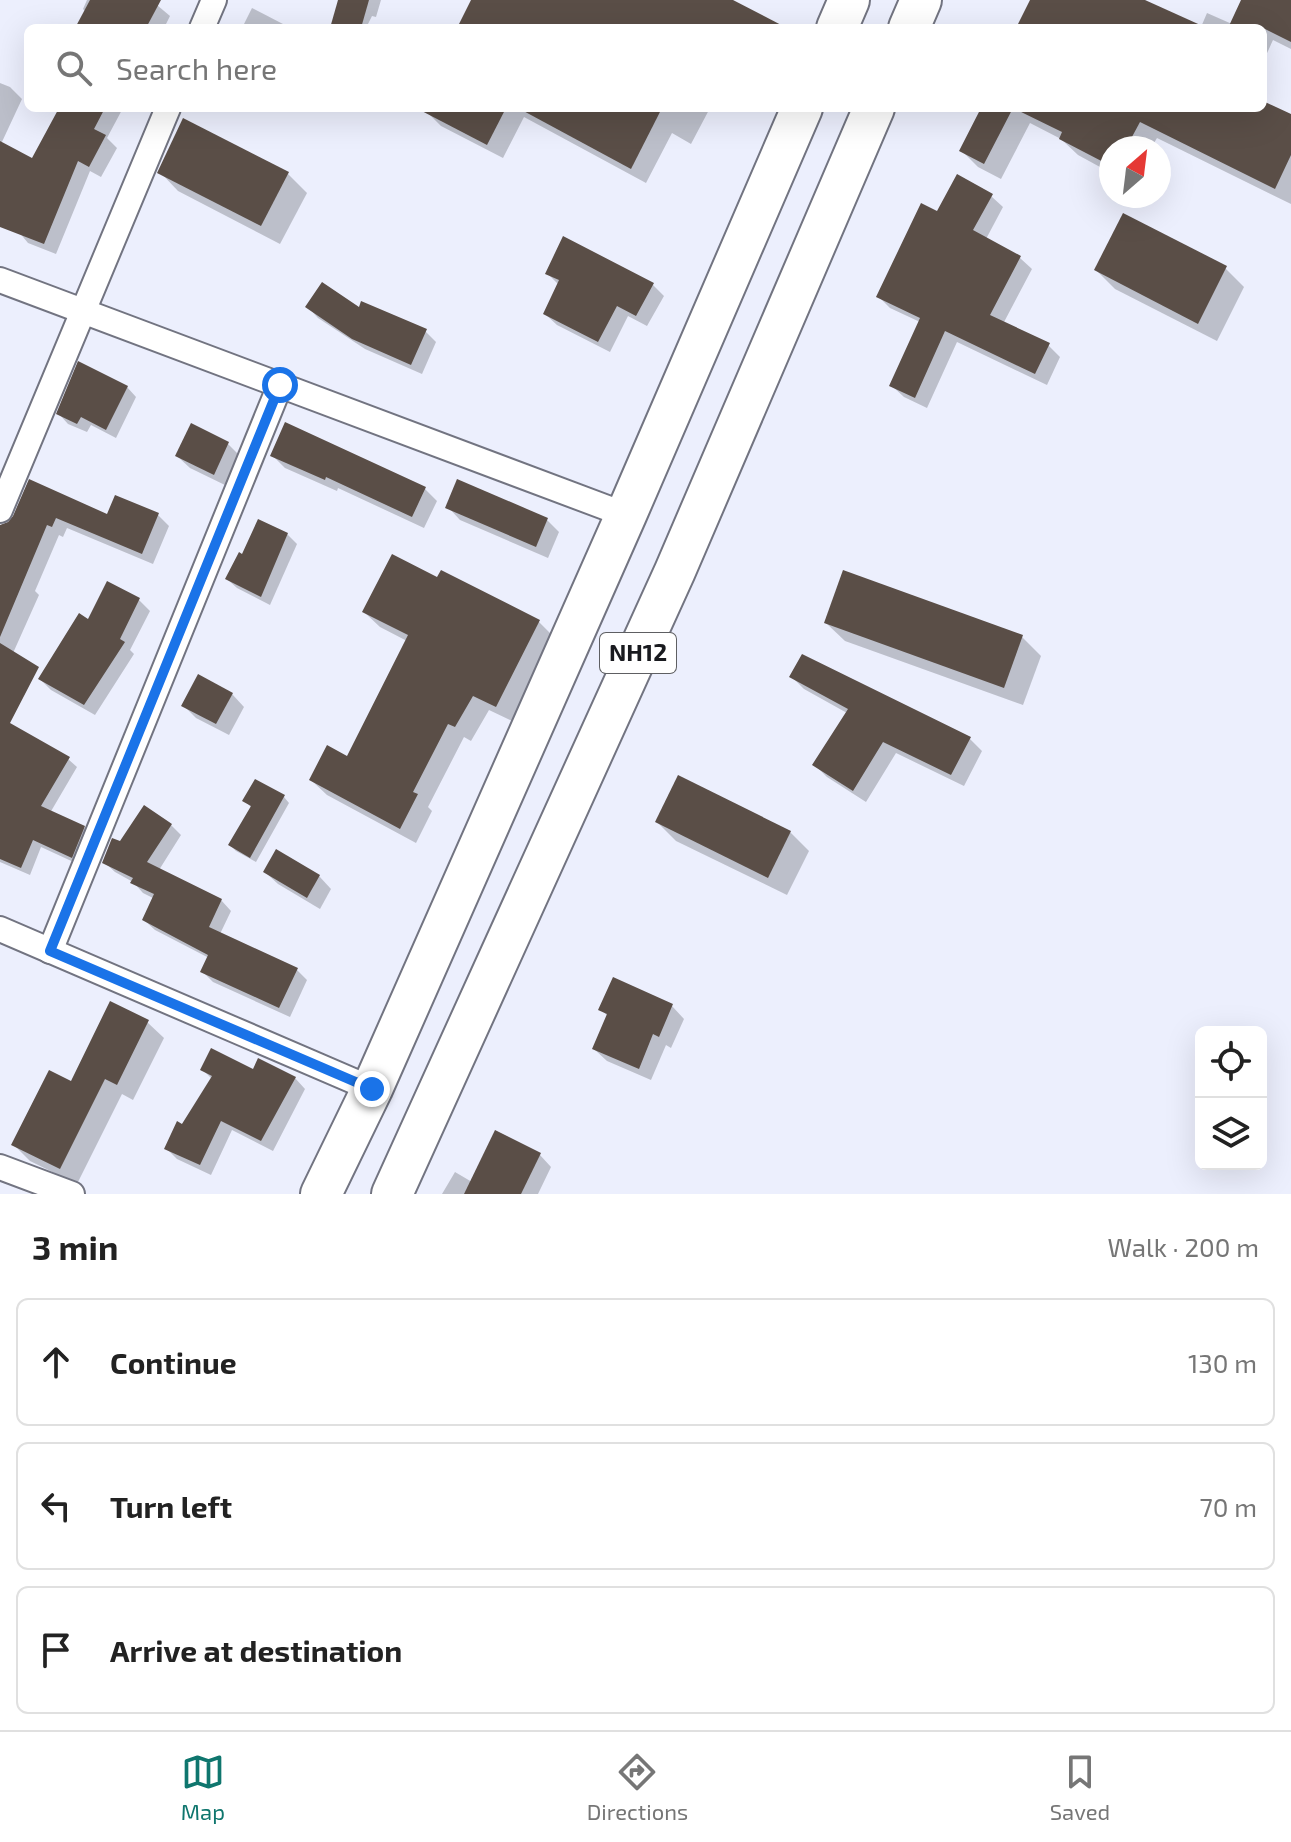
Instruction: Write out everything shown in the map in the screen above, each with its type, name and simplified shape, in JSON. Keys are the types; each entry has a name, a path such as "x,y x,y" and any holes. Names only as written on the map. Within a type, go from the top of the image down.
{"highway":[{"path":"839,24 849,0"},
{"path":"911,24 921,0"},
{"name":"NH12","path":"321,1194 372,1089 800,112"},
{"name":"NH12","path":"399,1190 675,571 872,112"}],"street":[{"path":"204,24 214,0"},
{"path":"0,510 166,112"},
{"path":"0,280 626,515"},
{"path":"50,951 280,385"},
{"path":"0,929 372,1089"},
{"path":"0,1167 72,1194"}],"building":[{"path":"90,0 161,0 148,24 77,24"},
{"path":"338,0 369,0 362,24 331,24"},
{"path":"471,0 733,0 779,24 459,24"},
{"path":"1030,0 1145,0 1198,24 1018,24"},
{"path":"1241,0 1291,0 1291,42 1267,30 1267,24 1230,24"},
{"path":"1267,103 1291,114 1291,155 1275,189 1140,122 1132,136 1099,136 1099,160 1059,139 1062,132 1021,112 1267,112"},
{"path":"57,112 103,112 94,129 106,135 89,167 78,161 44,244 0,227 0,141 32,158"},
{"path":"424,112 504,112 487,145"},
{"path":"525,112 660,112 631,169"},
{"path":"979,112 1011,112 984,164 959,151"},
{"path":"183,118 289,172 261,226 157,173"},
{"path":"957,174 993,194 973,230 1021,256 990,315 1050,343 1035,374 945,331 915,398 889,386 920,318 876,297 921,203 937,211"},
{"path":"1123,213 1227,266 1198,324 1094,270"},
{"path":"563,236 654,283 636,316 617,306 598,342 543,314 559,280 545,274"},
{"path":"322,282 359,307 361,301 427,329 411,365 352,339 305,307"},
{"path":"78,361 128,386 106,430 81,417 77,424 56,414"},
{"path":"285,422 426,487 412,517 326,477 325,480 270,456"},
{"path":"191,423 229,442 214,475 175,456"},
{"path":"29,479 107,514 115,495 159,513 142,554 56,518 52,527 47,525 0,637 0,525 13,516"},
{"path":"457,479 548,518 536,547 445,508"},
{"path":"258,519 288,533 261,597 225,579 239,552 242,554"},
{"path":"392,554 437,577 441,570 540,620 496,707 473,696 455,727 448,724 413,792 418,794 400,829 309,780 327,745 347,756 408,635 362,612"},
{"path":"843,570 1023,635 1004,688 824,623"},
{"path":"107,581 140,598 120,639 125,642 84,705 38,679 79,613 88,619"},
{"path":"0,643 39,667 10,723 70,757 41,806 85,826 72,858 33,840 21,868 0,859"},
{"path":"802,654 971,737 951,775 883,742 853,791 812,765 848,709 789,677"},
{"path":"198,674 233,693 216,724 181,706"},
{"path":"678,775 791,831 768,878 655,822"},
{"path":"255,779 285,795 250,858 228,845 251,806 242,801"},
{"path":"144,805 172,824 147,862 222,899 209,927 298,968 279,1008 200,972 208,955 142,920 154,894 130,883 133,878 102,863 112,838 120,841"},
{"path":"276,849 320,875 307,898 263,872"},
{"path":"613,977 673,1004 659,1037 653,1034 639,1069 592,1049 607,1014 598,1010"},
{"path":"110,1001 149,1020 117,1085 105,1079 60,1169 11,1145 49,1070 71,1081"},
{"path":"211,1048 253,1069 258,1058 296,1077 261,1141 221,1121 200,1165 164,1149 177,1121 182,1124 212,1076 200,1070"},
{"path":"495,1130 541,1153 521,1194 464,1194"}],"route":[{"path":"280,385 50,951 372,1089"}]}
